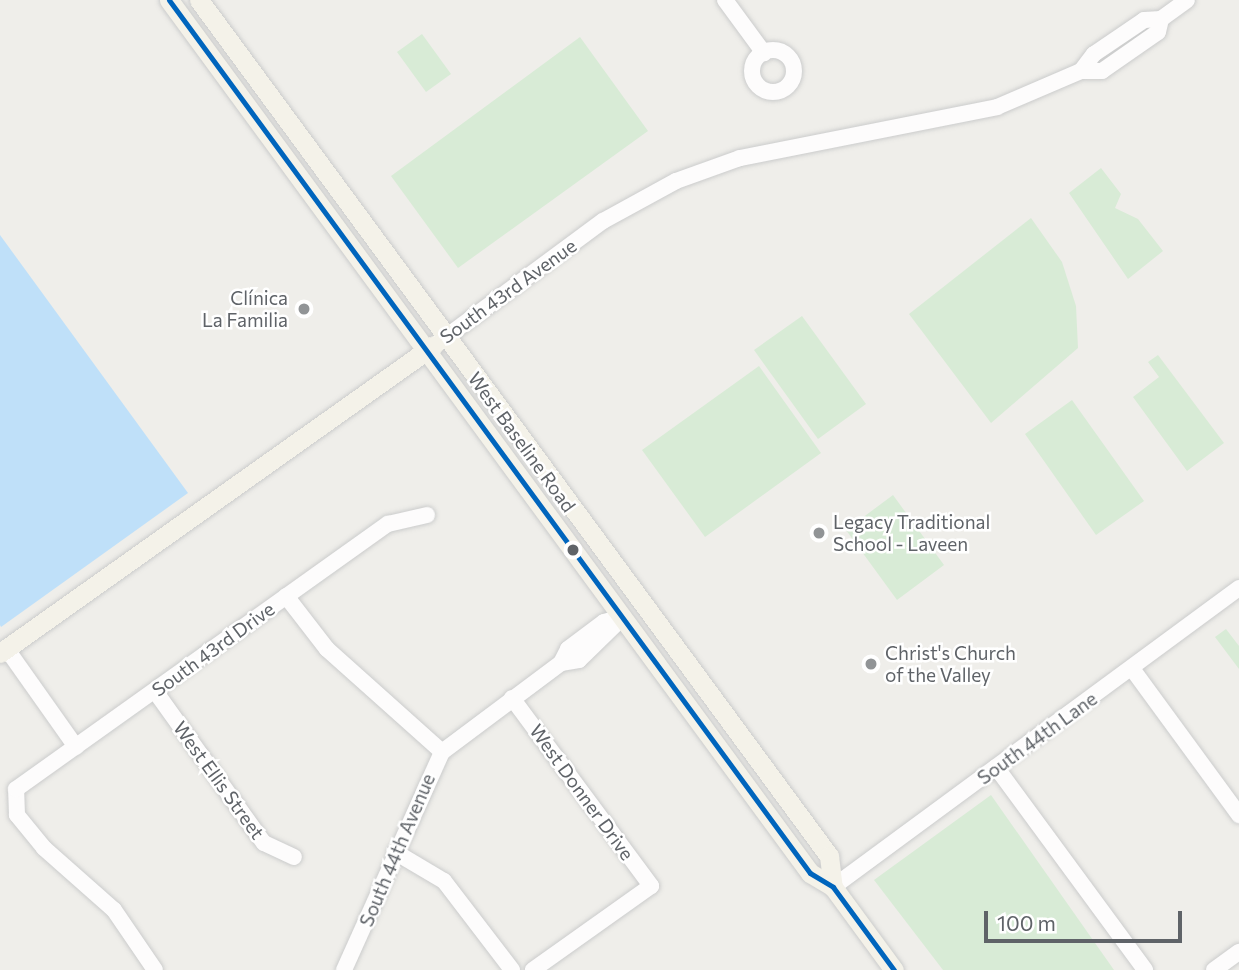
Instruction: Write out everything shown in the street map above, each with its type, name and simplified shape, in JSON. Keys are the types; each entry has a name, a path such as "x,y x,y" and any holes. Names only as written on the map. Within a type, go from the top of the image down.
{"main road":[{"name":"West Baseline Road","path":"169,0 829,856 833,887"},
{"name":"West Baseline Road","path":"199,0 623,617 810,873 833,887 894,970"},
{"name":"South 43rd Avenue","path":"3,650 435,345"}],"street":[{"path":"725,0 764,53"},
{"name":"South 43rd Avenue","path":"435,345 603,221 676,181 740,158 997,107 1081,71 1102,71 1158,32 1161,19 1186,0"},
{"name":"South 43rd Drive","path":"155,970 114,910 44,848 13,802 16,789 388,523 426,515"},
{"name":"South 44th Lane","path":"833,887 1133,670 1239,588"},
{"path":"286,596 327,649 442,752"},
{"name":"South 44th Avenue","path":"344,970 442,752 562,663 579,660 623,617"},
{"path":"3,650 76,747"},
{"path":"1133,670 1239,815"},
{"name":"West Ellis Street","path":"155,691 264,843 293,858"},
{"name":"West Donner Drive","path":"512,698 652,886 533,970"},
{"path":"996,767 1145,970"},
{"path":"395,852 444,881 512,970"},
{"path":"1214,970 1239,952"}],"green space":[{"path":"422,34 451,74 426,92 397,52"},
{"path":"580,37 648,131 458,268 391,176"},
{"path":"1101,168 1121,194 1115,208 1138,219 1163,251 1128,279 1069,193"},
{"path":"1031,218 1062,262 1076,306 1078,348 991,423 909,314"},
{"path":"802,316 866,404 818,439 754,350"},
{"path":"1158,355 1224,443 1187,471 1133,397 1159,377 1148,362"},
{"path":"759,366 821,453 705,537 642,450"},
{"path":"1072,400 1144,501 1096,535 1025,434"},
{"path":"893,495 944,565 897,600 846,530"},
{"path":"1226,629 1239,646 1239,669 1215,637"},
{"path":"991,795 1114,970 943,970 874,880"}],"water":[{"path":"0,235 188,493 1,627 0,625"}],"transit line":[{"path":"169,0 810,873 833,887 894,970"}],"place":[{"name":"Clínica La Familia","path":"304,309"},
{"name":"Legacy Traditional School - Laveen","path":"819,533"},
{"name":"Christ's Church of the Valley","path":"871,664"}]}
